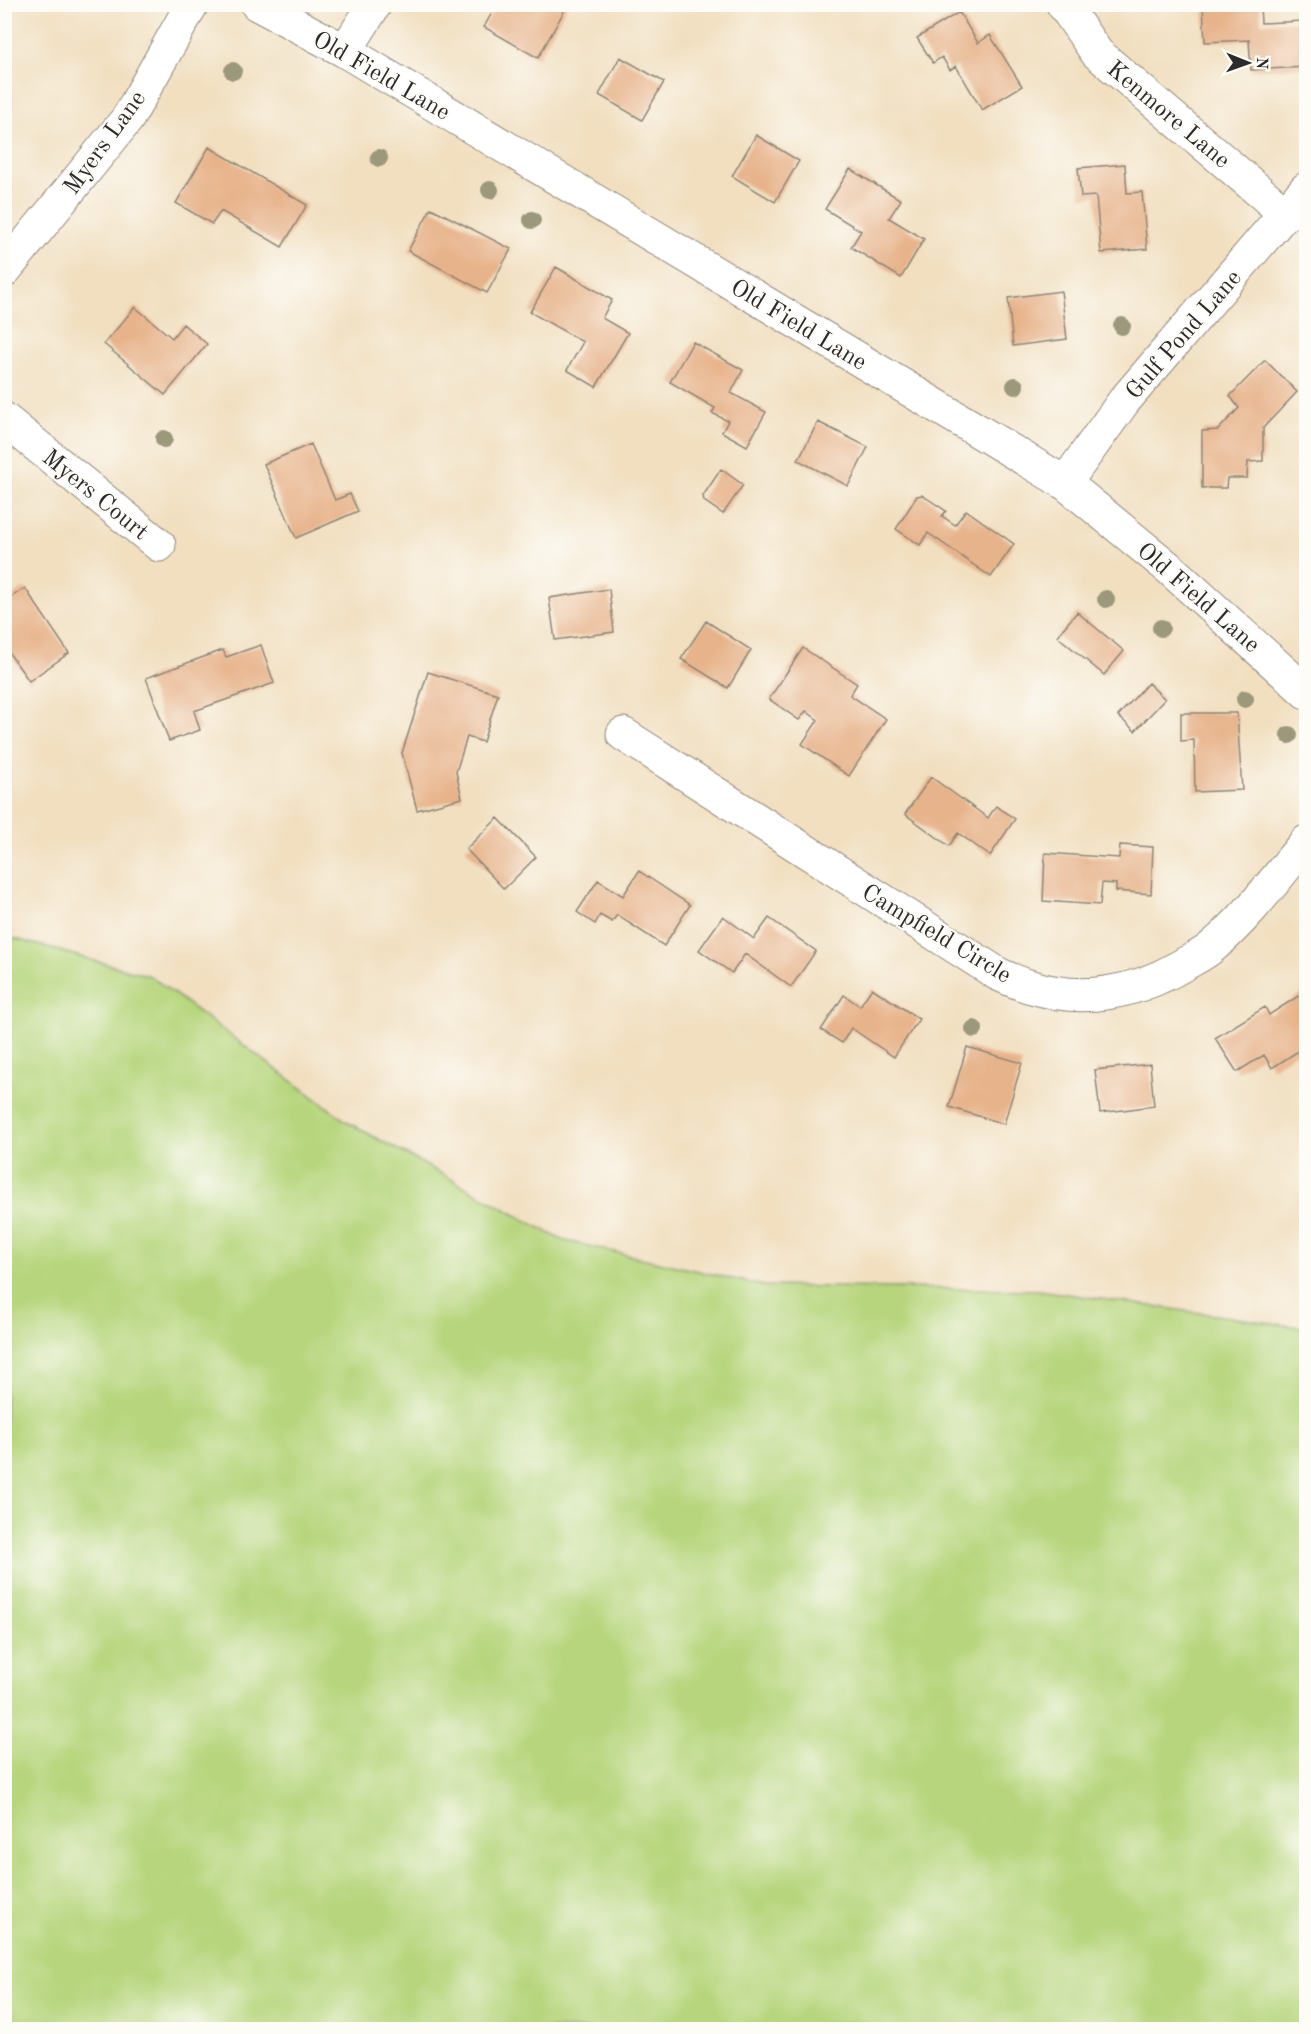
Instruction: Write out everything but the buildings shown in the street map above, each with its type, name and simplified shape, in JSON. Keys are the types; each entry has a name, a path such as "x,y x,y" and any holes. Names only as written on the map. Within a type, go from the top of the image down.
{"street":[{"name":"Myers Lane","path":"4,271 128,118 192,4"},
{"name":"Old Field Lane","path":"257,4 345,51 1065,483 1170,569 1306,692"},
{"path":"345,51 375,4"},
{"name":"Kenmore Lane","path":"1063,4 1097,53 1286,214"},
{"name":"Gulf Pond Lane","path":"1065,483 1124,401 1306,189"},
{"name":"Myers Court","path":"4,419 159,545"},
{"name":"Campfield Circle","path":"623,734 998,974 1033,988 1068,994 1118,992 1133,988 1170,972 1210,948 1243,917 1306,842"}],"green space":[{"path":"5,936 150,976 349,1123 562,1240 764,1286 1038,1290 1306,1328 1306,2029 5,2029"}]}
